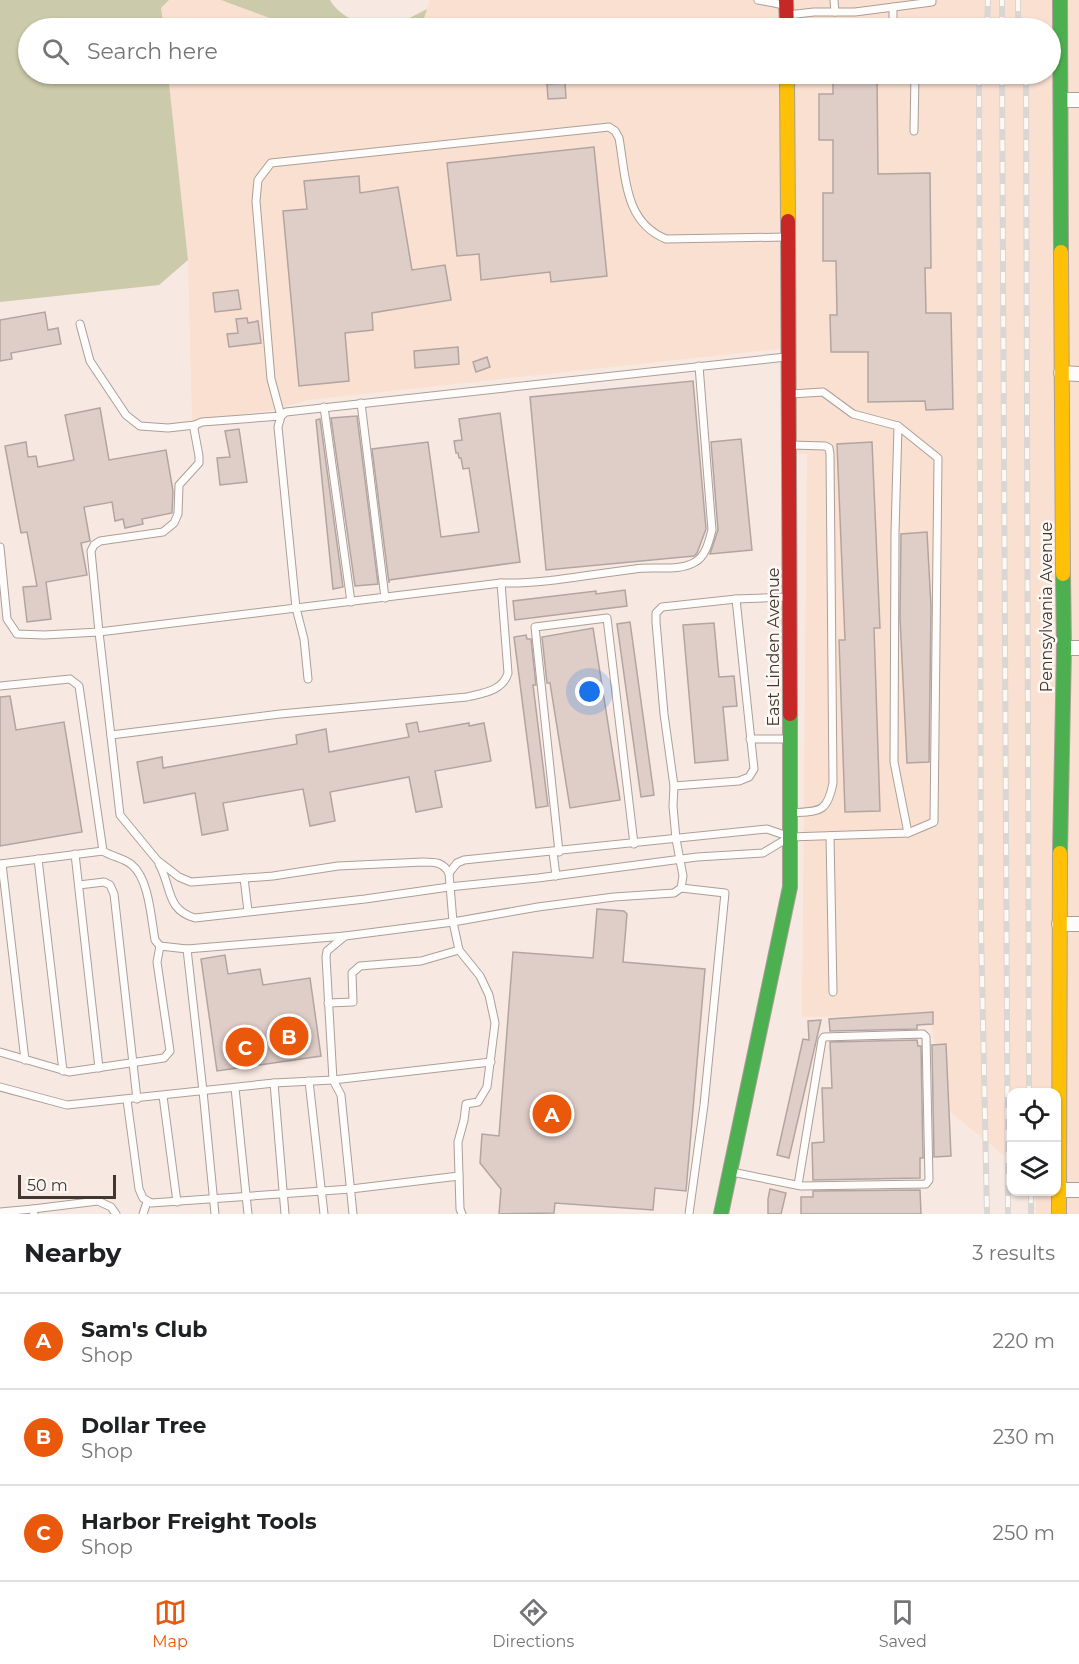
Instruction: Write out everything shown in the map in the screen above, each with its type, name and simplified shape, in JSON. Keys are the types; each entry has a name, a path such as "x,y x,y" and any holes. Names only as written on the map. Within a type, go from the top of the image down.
{"street":[{"name":"Pennsylvania Avenue","path":"1060,0 1060,18"},
{"name":"East Linden Avenue","path":"721,1214 790,887 787,84"},
{"name":"Pennsylvania Avenue","path":"1059,1142 1059,924 1064,648 1061,84"},
{"path":"1061,100 1079,100"},
{"path":"1061,373 1079,374"},
{"path":"1064,648 1079,648"},
{"path":"1059,924 1079,924"},
{"path":"1061,1190 1079,1190"},
{"name":"Pennsylvania Avenue","path":"1059,1196 1059,1214"}],"lane":[{"path":"758,0 787,12 855,12 932,2 932,0"},
{"path":"834,0 835,12"},
{"path":"892,18 893,7"},
{"path":"914,131 915,84"},
{"path":"308,679 304,639 296,608 278,427 281,416 271,379 256,201 258,180 271,164 609,127 619,138 631,205 642,224 653,234 666,239 788,237"},
{"path":"80,324 90,362 126,415 140,426 168,428 202,422 281,416 293,410 789,357"},
{"path":"0,547 7,619 17,634 44,635 99,632 501,583 528,584 637,568 682,567 696,562 706,550 712,530 699,366"},
{"path":"449,873 457,863 464,860 767,830 790,837 908,834 934,822 938,458 898,426 853,414 823,392 789,394"},
{"path":"361,403 385,598"},
{"path":"324,407 351,602"},
{"path":"195,425 199,464 179,485 178,514 174,523 163,532 100,541 94,545 92,551 120,815 157,860 166,877 175,906 180,912 195,918 365,899 449,886 556,876 680,859 763,853 790,837"},
{"path":"898,426 894,762 908,834"},
{"path":"790,445 825,446 829,448 830,454 834,783 830,801 822,808 790,813"},
{"path":"111,735 280,714 467,697 493,691 506,682 508,673 501,583"},
{"path":"681,888 683,876 676,839 674,786 663,702 656,614 662,607 736,599 789,597"},
{"path":"674,786 739,781 749,777 754,769 736,599"},
{"path":"556,876 556,852 535,627 607,618 634,844"},
{"path":"0,686 70,679 79,686 103,851"},
{"path":"750,740 789,739"},
{"path":"830,836 833,992"},
{"path":"26,1060 1,864 103,851 111,857 131,864 139,873 144,882 155,940 160,946 187,949 345,936 614,897 674,893 681,888 725,892 704,1105 689,1214"},
{"path":"75,854 99,1068"},
{"path":"38,859 63,1071"},
{"path":"157,860 179,877 191,882 338,866 423,862 443,865 449,873 453,922 459,950 480,976 489,995 495,1023 488,1087 478,1102 466,1104 458,1142 462,1214"},
{"path":"244,878 248,912"},
{"path":"79,885 104,882 110,885 114,894 137,1099"},
{"path":"345,936 327,951 328,1003 333,1080 341,1095 353,1214"},
{"path":"0,1052 69,1072 164,1058 170,1051 157,962 160,946"},
{"path":"187,949 215,1214"},
{"path":"328,1003 353,1002 352,973 360,966 421,961 459,950"},
{"path":"729,1172 798,1185 926,1184 929,1180 926,1037 923,1034 824,1037 798,1185"},
{"path":"0,1087 67,1105 274,1083 333,1080 490,1062"},
{"path":"309,1082 324,1214"},
{"path":"274,1083 285,1214"},
{"path":"235,1088 248,1214"},
{"path":"163,1096 177,1202"},
{"path":"127,1100 139,1189 147,1202 321,1192 459,1176"},
{"path":"0,1212 33,1211 98,1201 111,1207 116,1214"},
{"path":"143,1214 147,1202"}],"shaded area":[{"path":"169,0 221,0 270,18 162,18 161,8"},
{"path":"430,0 1079,0 1079,1214 1036,1214 1036,1196 1061,1196 1061,1088 1007,1088 1007,1158 944,1107 930,1015 802,1017 807,454 788,454 787,348 308,400 273,410 192,421 188,260 169,84 1061,84 1061,18 424,18"}],"green space":[{"path":"0,0 169,0 161,8 162,18 18,18 18,84 169,84 188,260 159,285 0,302"},
{"path":"221,0 330,0 339,11 350,18 270,18"},
{"path":"427,9 424,18 409,18"}],"building":[{"path":"547,84 565,84 566,98 548,99"},
{"path":"833,84 877,84 878,174 930,173 931,268 925,268 926,313 951,313 953,409 926,410 925,401 868,402 868,352 831,352 830,315 837,315 836,261 823,261 823,193 833,193 833,140 819,140 819,94 833,94"},
{"path":"594,147 607,276 551,282 550,272 481,280 479,254 457,256 447,163"},
{"path":"359,176 360,193 398,187 412,270 445,265 451,300 372,313 373,330 345,333 349,381 299,386 283,211 307,209 304,181"},
{"path":"238,290 241,309 215,312 213,293"},
{"path":"45,312 48,330 58,328 61,344 11,353 12,359 0,361 0,320"},
{"path":"247,318 248,323 258,321 261,343 229,347 227,334 238,333 236,319"},
{"path":"458,347 459,364 415,368 414,351"},
{"path":"487,357 490,367 476,372 473,362"},
{"path":"693,381 706,529 697,553 694,556 546,570 530,397"},
{"path":"100,408 109,460 166,450 173,491 172,513 142,519 143,524 125,528 123,519 115,521 112,502 84,507 90,541 81,543 87,575 46,582 51,619 27,622 23,587 37,586 27,532 21,533 5,446 26,442 28,457 36,456 38,467 74,460 65,415"},
{"path":"500,413 520,562 389,580 389,583 372,449 428,442 441,537 479,532 469,468 463,469 454,441 462,440 459,419"},
{"path":"357,416 378,584 355,586 331,418"},
{"path":"320,419 343,587 333,589 316,420"},
{"path":"239,429 247,482 220,485 217,458 230,457 225,431"},
{"path":"741,439 752,550 710,554 718,530 711,442"},
{"path":"872,442 880,628 874,628 880,811 845,812 839,640 845,640 837,444"},
{"path":"927,532 931,607 929,762 907,763 900,618 901,534"},
{"path":"625,590 627,606 515,620 513,601 596,591 596,594"},
{"path":"630,622 654,795 641,797 617,624"},
{"path":"714,623 719,677 734,676 737,706 723,707 728,760 695,763 683,625"},
{"path":"593,628 620,800 570,808 550,683 547,683 542,637"},
{"path":"526,635 527,639 531,639 536,685 533,685 548,806 536,808 514,637"},
{"path":"10,696 16,730 64,722 82,832 0,846 0,697"},
{"path":"417,722 419,732 469,723 469,726 484,723 491,761 435,771 442,807 416,812 409,777 330,792 335,821 310,826 303,789 223,803 228,830 202,835 195,793 144,803 137,762 162,757 163,768 297,744 296,735 326,729 329,752 409,737 406,724"},
{"path":"597,909 624,911 627,914 623,962 705,969 686,1191 655,1188 653,1210 555,1203 554,1213 499,1214 501,1189 480,1163 482,1134 499,1136 513,952 593,958"},
{"path":"225,955 228,974 260,969 263,985 310,978 321,1056 217,1071 201,959"},
{"path":"933,1012 933,1024 917,1025 917,1029 830,1031 829,1019"},
{"path":"821,1020 789,1158 777,1155 803,1039 809,1040 808,1021"},
{"path":"917,1040 918,1046 921,1046 923,1158 920,1158 920,1178 813,1180 812,1143 824,1142 822,1088 832,1088 830,1042"},
{"path":"946,1044 951,1156 934,1157 932,1045"},
{"path":"770,1189 786,1193 781,1214 768,1214"},
{"path":"920,1190 921,1214 801,1214 801,1197 813,1197 813,1191"}],"railway":[{"path":"987,18 988,0"},
{"path":"1002,0 1002,18"},
{"path":"1018,0 1018,18"},
{"path":"979,84 981,928 987,1214"},
{"path":"1002,84 1008,1214"},
{"path":"1026,84 1029,1088"},
{"path":"1031,1196 1031,1214"}],"traffic: fast":[{"path":"1060,0 1060,18"},
{"path":"1060,84 1061,252"},
{"path":"1060,853 1063,574"},
{"path":"721,1214 790,887 790,714"}],"traffic: slow":[{"path":"787,84 788,221"},
{"path":"1061,252 1063,574"},
{"path":"1059,1214 1060,853"}],"traffic: jam":[{"path":"786,0 787,18"},
{"path":"788,221 790,714"}],"place":[{"name":"Dollar Tree","path":"289,1036"},
{"name":"Harbor Freight Tools","path":"245,1047"},
{"name":"Sam's Club","path":"552,1114"}]}
